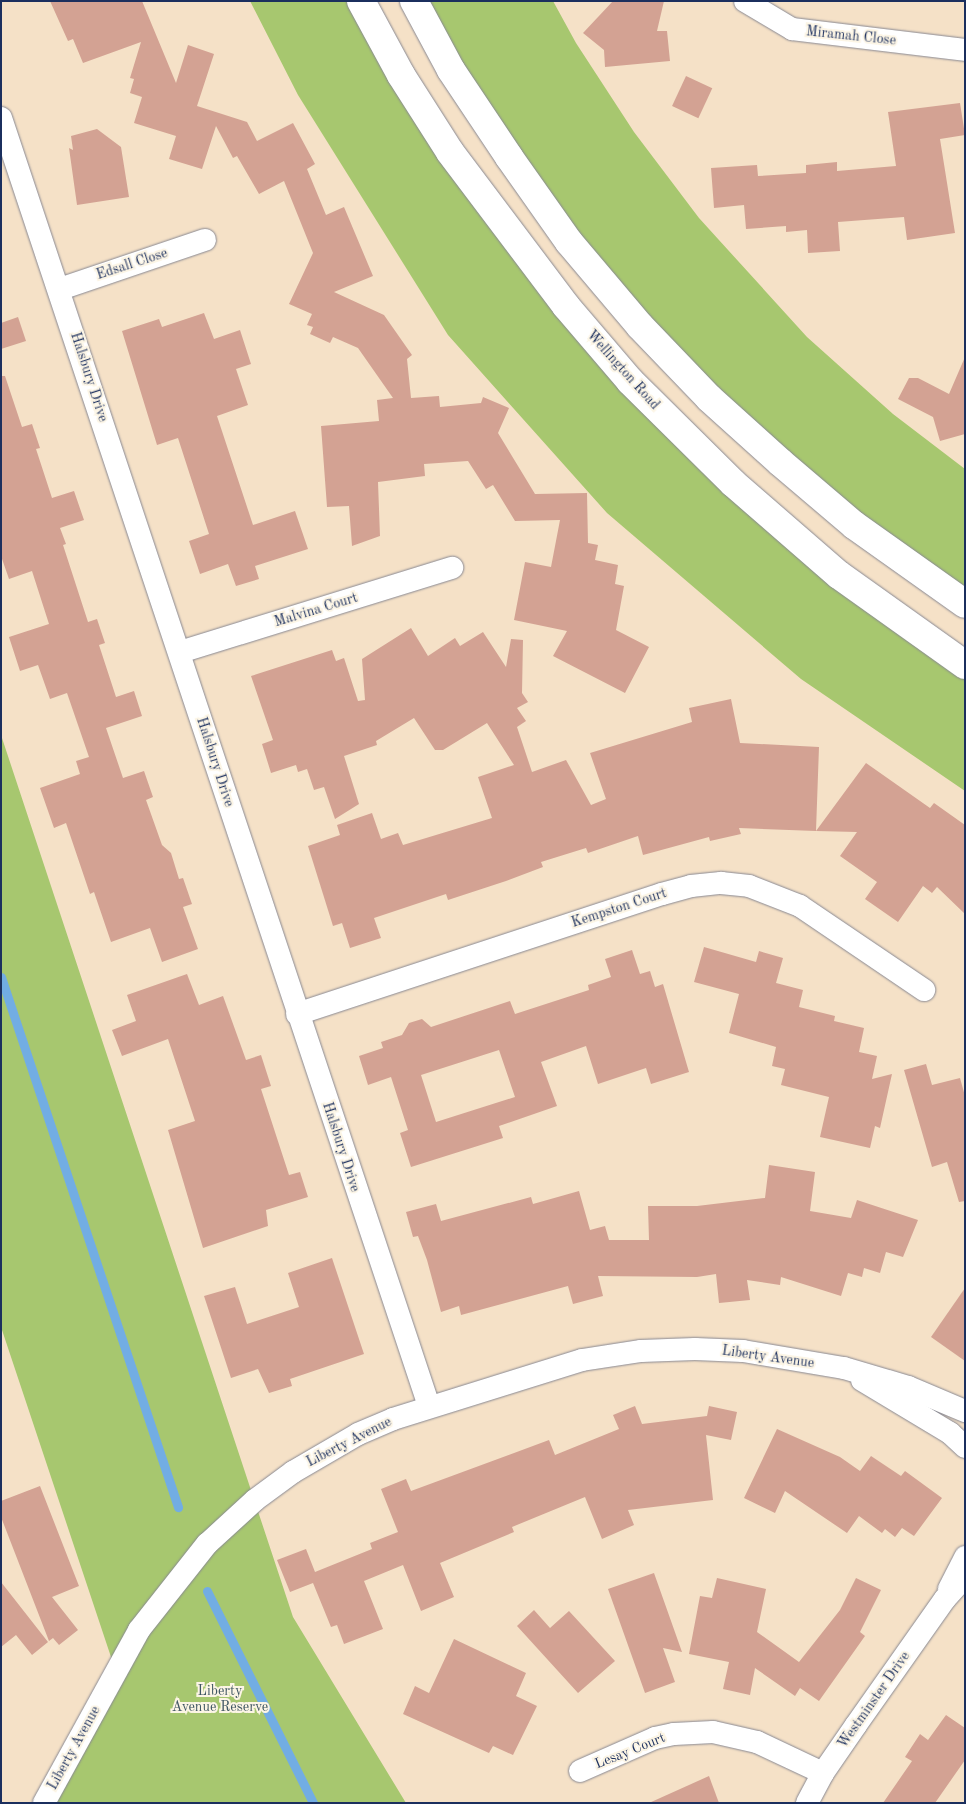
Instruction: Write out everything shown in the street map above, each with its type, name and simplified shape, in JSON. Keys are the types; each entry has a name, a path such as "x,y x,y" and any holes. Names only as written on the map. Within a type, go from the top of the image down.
{"main road":[{"name":"Wellington Road","path":"361,1 401,75 450,152 566,306 630,381 733,483 839,575 965,665"},
{"path":"414,1 451,70 509,157 569,242 640,326 709,398 780,462 854,525 965,604"}],"street":[{"name":"Miramah Close","path":"744,1 792,29 965,50"},
{"name":"Halsbury Drive","path":"1,118 60,289 297,1014 429,1406"},
{"name":"Edsall Close","path":"60,289 205,240"},
{"name":"Malvina Court","path":"180,652 452,568"},
{"name":"Kempston Court","path":"297,1014 662,894 721,882 749,886 800,906 924,990"},
{"name":"Liberty Avenue","path":"44,1803 139,1630 207,1544 255,1500 293,1472 358,1434 429,1406 582,1360 640,1351 743,1351 844,1368 908,1386 965,1410"},
{"name":"Liberty Avenue","path":"844,1368 898,1404 950,1432 965,1447"},
{"name":"Westminster Drive","path":"808,1803 823,1773 944,1599 965,1557"},
{"name":"Westminster Drive","path":"944,1599 965,1577"},
{"name":"Lesay Court","path":"580,1771 655,1738 674,1734 713,1732 757,1742 823,1773"}],"green space":[{"path":"250,1 361,1 401,75 630,381 965,665 965,791 801,679 607,513 448,335 298,95"},
{"path":"414,1 553,1 576,43 634,132 699,218 807,337 893,414 965,469 965,604 640,326"},
{"name":"Liberty Avenue Reserve","path":"1,735 293,1617 406,1803 44,1803 116,1672 1,1327"}],"building":[{"path":"50,1 142,1 176,83 188,45 214,54 197,106 247,122 257,141 293,123 315,164 307,169 326,215 344,207 373,276 334,292 384,315 412,355 407,359 411,398 439,396 440,407 481,403 483,397 509,408 498,433 535,494 587,493 588,543 598,545 595,560 618,565 615,584 624,586 616,630 649,647 625,693 553,656 567,631 514,620 525,562 551,567 560,520 515,521 493,485 486,489 468,461 424,464 425,476 378,482 380,536 352,546 349,506 327,507 321,426 379,421 377,400 393,398 358,348 333,337 330,343 310,334 313,327 307,325 312,314 289,304 313,253 284,181 259,194 237,156 233,158 216,126 202,169 169,159 176,136 134,123 142,97 130,93 134,79 130,78 141,42 83,63 73,39 68,41"},
{"path":"613,1 664,1 657,31 667,31 670,61 605,67 604,50 583,33"},
{"path":"686,76 712,88 698,118 672,106"},
{"path":"960,103 965,135 940,139 955,233 907,240 904,217 838,222 840,251 808,253 807,230 786,232 786,226 746,229 744,205 714,208 711,168 757,165 758,176 806,173 806,165 837,162 837,171 896,166 888,112"},
{"path":"97,129 121,147 129,197 77,205 69,148 73,150 71,136"},
{"path":"204,313 214,339 240,330 251,364 236,369 248,405 217,416 253,525 295,511 308,549 255,566 259,579 236,586 228,564 200,574 189,541 209,534 178,438 157,445 122,331 159,319 162,327"},
{"path":"18,317 26,341 1,349 1,323"},
{"path":"965,357 965,434 940,441 933,417 898,399 909,378 918,378 949,394"},
{"path":"1,376 5,376 22,427 32,424 40,448 36,449 52,498 74,491 84,520 60,528 66,544 63,545 88,622 97,619 105,643 99,645 116,697 134,691 142,716 106,728 123,778 144,771 153,797 146,800 162,845 171,853 179,879 183,878 192,904 183,907 198,949 162,962 150,928 111,942 94,892 90,894 66,823 54,828 40,788 80,774 76,761 89,757 67,693 50,699 38,665 20,671 9,637 49,624 32,571 9,579 1,556"},
{"path":"411,628 428,656 455,638 460,646 483,632 506,667 511,639 523,640 522,693 528,702 517,708 526,721 517,727 532,772 566,760 591,805 606,799 590,753 692,722 689,708 731,699 740,743 819,747 816,831 739,828 741,834 710,841 709,837 643,855 638,836 588,853 586,848 541,862 543,867 506,881 448,900 446,894 374,918 381,938 350,948 342,923 333,926 308,846 340,835 337,825 372,813 381,839 398,833 403,845 492,818 478,777 514,765 487,723 443,750 435,750 414,718 376,741 377,745 344,756 359,804 335,819 324,787 314,790 307,769 298,772 296,765 271,773 262,744 273,740 251,676 332,650 336,661 344,658 358,701 365,700 362,659"},
{"path":"866,763 930,808 934,803 965,825 965,914 937,887 932,893 923,886 898,922 865,899 877,882 840,856 857,832 816,831"},
{"path":"704,947 756,962 759,951 783,958 776,983 803,990 799,1007 835,1016 834,1021 864,1028 859,1052 877,1056 872,1079 892,1074 880,1128 875,1126 870,1148 820,1137 829,1097 781,1085 785,1069 772,1066 776,1047 729,1033 739,994 694,982"},
{"path":"632,950 640,974 650,971 655,987 663,984 689,1072 651,1084 646,1068 598,1084 586,1046 541,1062 557,1106 499,1126 503,1138 411,1167 400,1133 408,1130 391,1077 368,1085 359,1056 383,1048 381,1042 402,1035 409,1023 422,1019 431,1027 510,1001 515,1014 589,990 588,985 611,977 605,959","holes":["499,1050 515,1097 436,1122 421,1075"]},
{"path":"187,974 199,1005 223,996 246,1060 261,1055 271,1086 261,1089 289,1175 300,1172 308,1197 266,1210 268,1226 203,1248 168,1130 195,1121 168,1039 122,1056 112,1030 136,1021 127,995"},
{"path":"926,1064 932,1085 960,1078 965,1096 965,1201 959,1202 947,1162 932,1167 904,1070"},
{"path":"769,1165 815,1172 810,1211 851,1218 857,1200 918,1220 903,1257 886,1252 880,1273 864,1268 862,1277 848,1273 841,1296 781,1277 780,1285 747,1280 750,1300 719,1303 716,1274 697,1277 598,1276 603,1296 573,1304 568,1286 461,1315 459,1306 441,1312 427,1260 418,1236 413,1237 406,1212 436,1204 441,1221 531,1197 533,1204 579,1191 590,1230 605,1226 609,1240 649,1240 648,1206 697,1206 765,1198"},
{"path":"332,1258 364,1354 290,1379 292,1386 269,1393 258,1369 231,1378 204,1296 235,1287 247,1324 299,1307 288,1273"},
{"path":"965,1288 965,1361 931,1337"},
{"path":"635,1406 642,1424 707,1416 709,1406 737,1412 731,1440 706,1435 713,1500 628,1510 634,1525 602,1539 585,1497 512,1527 514,1532 440,1563 454,1597 421,1611 403,1565 364,1581 383,1629 344,1644 337,1625 331,1627 313,1583 290,1592 277,1560 306,1549 315,1572 372,1549 370,1543 398,1532 381,1489 406,1479 411,1491 549,1440 555,1455 619,1429 613,1415"},
{"path":"777,1429 840,1457 860,1471 871,1456 901,1476 905,1471 942,1498 914,1536 902,1528 895,1537 885,1529 882,1533 859,1516 847,1533 785,1491 775,1513 744,1498"},
{"path":"40,1486 79,1586 52,1597 78,1630 59,1645 53,1638 49,1641 1,1517 1,1501"},
{"path":"654,1573 682,1652 663,1648 675,1682 645,1693 608,1589"},
{"path":"717,1578 766,1589 757,1632 799,1662 840,1610 856,1578 881,1590 860,1632 865,1636 819,1701 800,1688 795,1696 755,1668 750,1695 723,1689 729,1662 689,1654 700,1596 712,1598"},
{"path":"1,1582 48,1642 32,1655 16,1635 1,1647"},
{"path":"534,1610 550,1628 569,1611 615,1661 578,1693 517,1626"},
{"path":"454,1639 526,1673 516,1696 537,1706 513,1755 493,1746 489,1753 403,1714 415,1686 429,1693"},
{"path":"946,1715 965,1728 965,1760 935,1803 883,1803 912,1761 905,1757 920,1734 928,1740"},
{"path":"709,1776 719,1803 649,1803"}],"waterway":[{"path":"1,977 178,1507"},
{"path":"207,1591 313,1803"}]}
